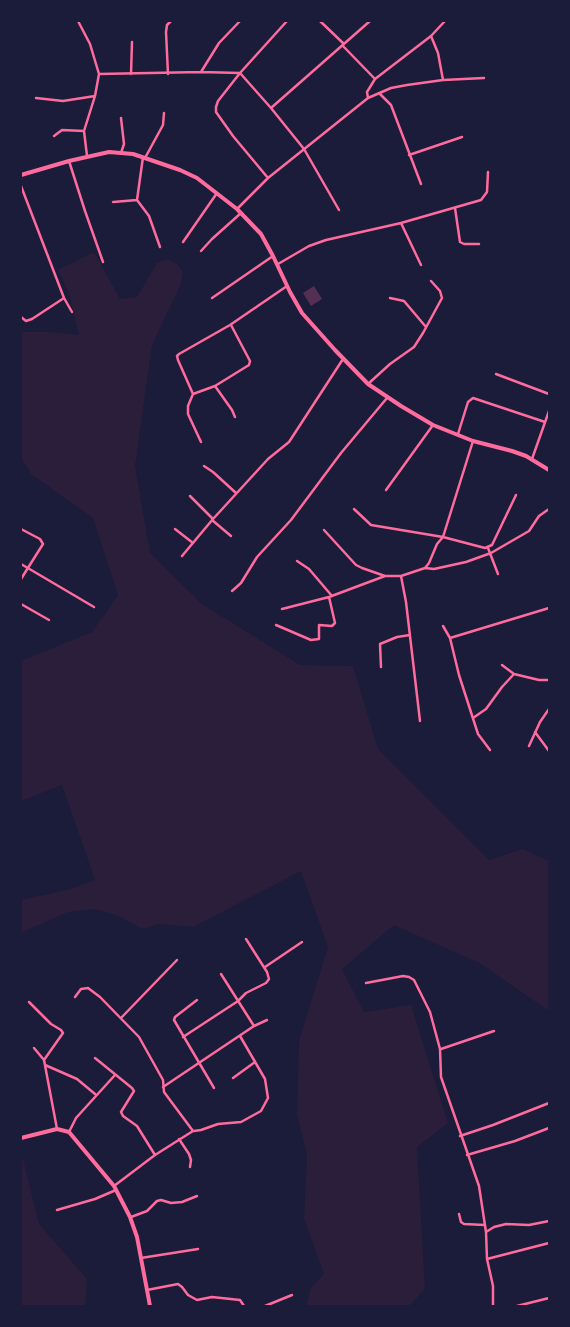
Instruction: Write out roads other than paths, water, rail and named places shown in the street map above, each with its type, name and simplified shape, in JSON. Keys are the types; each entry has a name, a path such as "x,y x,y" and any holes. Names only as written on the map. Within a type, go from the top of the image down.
{"street":[{"path":"78,21 90,44 99,74 95,96 84,131 87,156"},
{"path":"168,74 166,23 171,21"},
{"path":"201,72 219,43 240,21"},
{"path":"268,178 216,112 218,101 240,73 287,21"},
{"path":"320,21 375,79"},
{"path":"271,108 370,21"},
{"path":"368,98 368,92 375,79 431,36 445,22"},
{"path":"431,36 438,53 443,80"},
{"path":"131,74 132,42"},
{"path":"99,74 240,73 304,149 339,210"},
{"path":"201,252 268,178 368,98 391,88 443,80 484,78"},
{"path":"380,94 391,105 421,184"},
{"path":"36,98 63,101 95,96"},
{"path":"160,247 149,216 137,200 144,158 163,125 164,113"},
{"path":"121,118 124,144 121,153"},
{"path":"54,136 62,130 84,131"},
{"path":"409,155 462,137"},
{"path":"21,175 87,156 110,152 144,158 197,178 239,211 260,234 302,312 343,359 368,384 433,425 473,441 512,451 532,459 549,470"},
{"path":"69,161 84,211 103,262"},
{"path":"276,265 308,246 355,232 401,223 481,200 487,192 488,172"},
{"path":"21,186 64,298 72,312"},
{"path":"184,242 216,193"},
{"path":"113,202 137,200"},
{"path":"455,208 460,242 464,244 479,244"},
{"path":"401,223 421,265"},
{"path":"212,298 273,256"},
{"path":"368,384 390,364 414,347 442,298 440,290 431,280"},
{"path":"193,394 177,356 230,325 287,286"},
{"path":"21,318 26,321 32,319 64,298"},
{"path":"390,298 404,301 426,327"},
{"path":"201,442 188,414 188,406 193,394 215,386 246,367 250,361 230,325"},
{"path":"182,556 236,493 268,459 289,442 343,359"},
{"path":"496,374 549,394"},
{"path":"215,386 235,417"},
{"path":"232,591 241,582 258,557 291,520 341,453 388,398"},
{"path":"458,435 468,402 472,398 545,422"},
{"path":"532,459 549,411"},
{"path":"386,490 433,425"},
{"path":"424,568 429,563 437,544 443,537 473,441"},
{"path":"204,466 236,493"},
{"path":"488,548 492,544 516,495"},
{"path":"190,496 212,520 231,536"},
{"path":"354,509 372,525 443,537 488,548"},
{"path":"324,530 356,565 385,576 401,576 424,568 466,562 491,553 529,531 539,516 549,509"},
{"path":"21,529 40,539 42,544 21,579"},
{"path":"175,529 193,543"},
{"path":"488,548 498,574"},
{"path":"276,624 311,640 319,639 319,625 332,626 336,620 331,597 309,570 297,561"},
{"path":"21,564 94,607"},
{"path":"282,609 331,597 385,576"},
{"path":"401,576 420,720"},
{"path":"21,604 50,620"},
{"path":"450,638 549,608"},
{"path":"443,626 450,638 459,675 478,734 490,750"},
{"path":"381,667 380,644 397,637 410,635"},
{"path":"502,666 514,674 539,680 549,680"},
{"path":"473,718 486,709 514,674"},
{"path":"529,746 549,709"},
{"path":"535,732 549,751"},
{"path":"183,1037 238,1001 246,993 266,983 268,979 265,967 246,939"},
{"path":"265,967 302,942"},
{"path":"121,1018 178,960"},
{"path":"221,974 254,1026"},
{"path":"366,983 402,976 409,977 414,980 430,1012 440,1050 441,1077 479,1186 486,1232 487,1259 493,1286 493,1306"},
{"path":"75,997 81,989 84,987 88,988 100,997 139,1037 164,1080 164,1092 193,1131"},
{"path":"197,1000 175,1017 175,1022 214,1088"},
{"path":"29,1002 63,1033 44,1060"},
{"path":"163,1087 254,1026 266,1020"},
{"path":"440,1050 494,1031"},
{"path":"57,1210 95,1199 115,1188 155,1155 193,1131 218,1124 241,1122 260,1111 268,1098 265,1079 240,1036"},
{"path":"34,1048 44,1060 57,1129"},
{"path":"95,1058 134,1092 121,1112 123,1116 137,1126 155,1155"},
{"path":"233,1078 255,1062"},
{"path":"45,1065 77,1079 95,1094"},
{"path":"69,1132 76,1118 95,1094 115,1074"},
{"path":"460,1136 549,1103"},
{"path":"467,1155 515,1141 549,1128"},
{"path":"21,1138 57,1129 69,1132 115,1188 130,1217 137,1237 150,1306"},
{"path":"179,1140 191,1160 190,1167"},
{"path":"130,1217 147,1211 157,1201 161,1200 171,1204 197,1196"},
{"path":"459,1214 461,1222 464,1224 485,1225"},
{"path":"486,1232 494,1227 506,1224 530,1225 549,1221"},
{"path":"487,1259 549,1243"},
{"path":"141,1258 198,1249"},
{"path":"147,1290 178,1284 188,1295 197,1300 212,1297 240,1300 244,1306"},
{"path":"265,1306 292,1295"},
{"path":"517,1306 549,1298"}]}
